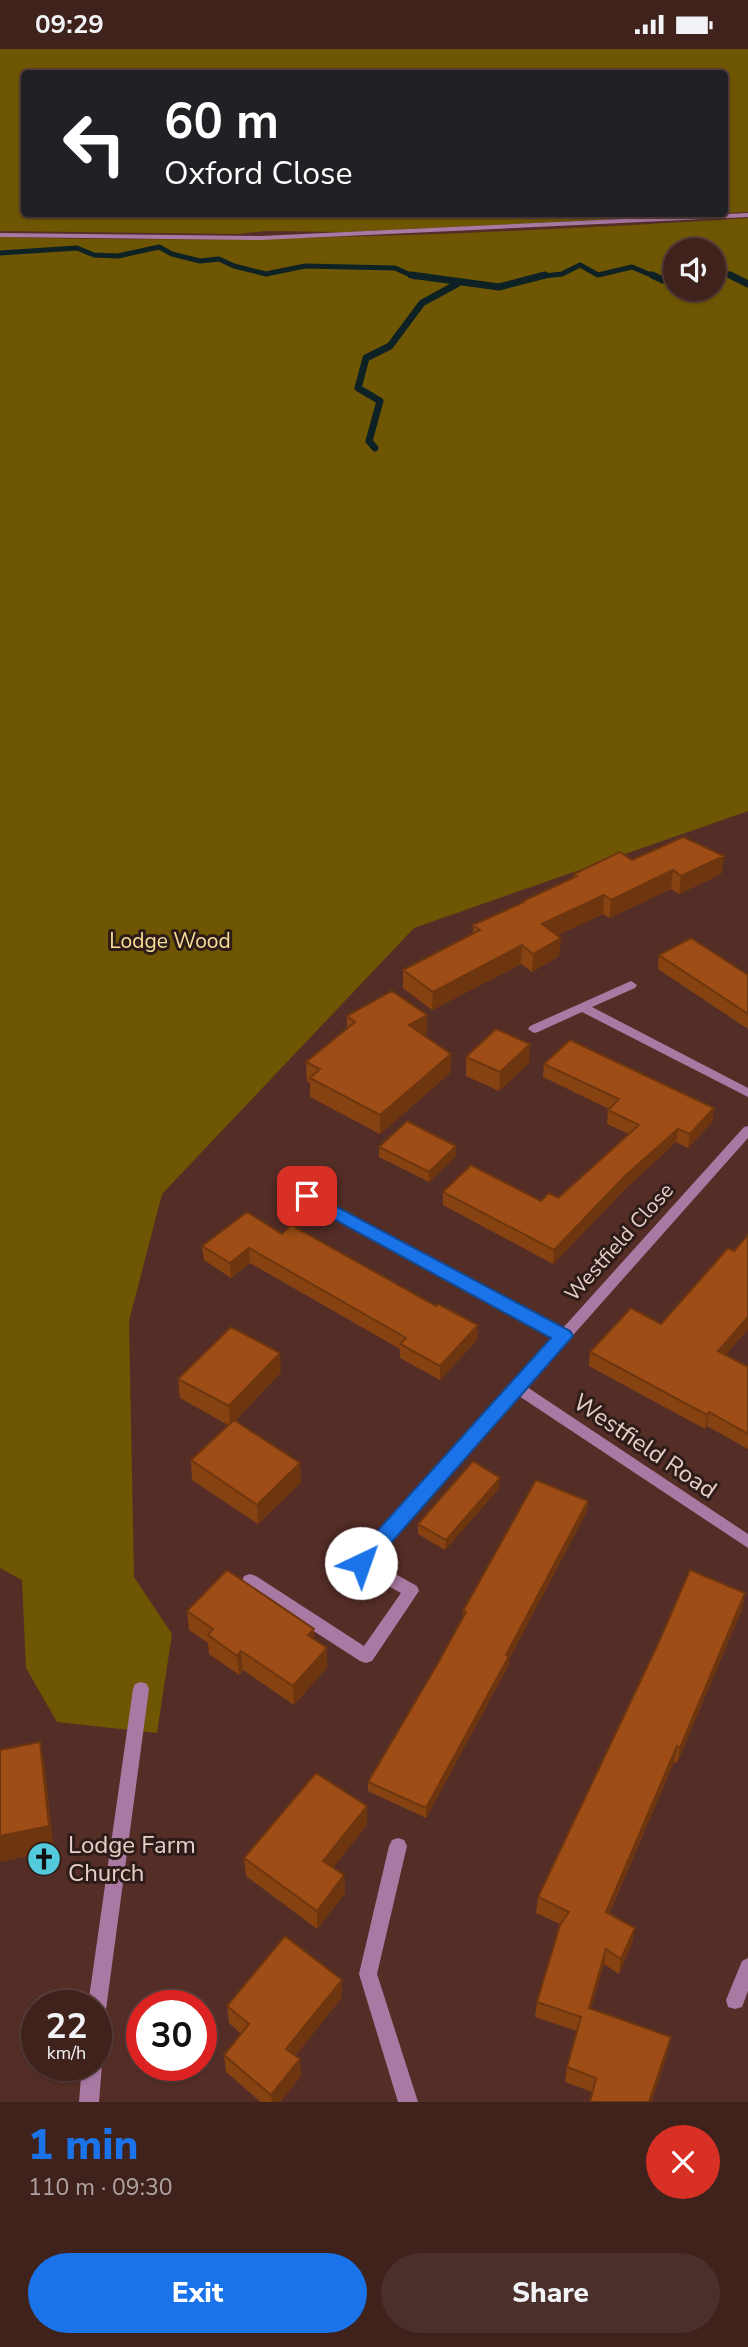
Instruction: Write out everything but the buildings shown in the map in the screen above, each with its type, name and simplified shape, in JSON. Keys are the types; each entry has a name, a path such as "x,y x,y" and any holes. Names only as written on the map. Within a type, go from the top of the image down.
{"street":[{"path":"728,216 748,215"},
{"path":"0,235 261,238 706,217"},
{"path":"534,1029 631,985"},
{"path":"583,1007 748,1093"},
{"name":"Westfield Close","path":"250,1581 366,1656 411,1591 361,1563 748,1130"},
{"path":"307,1196 564,1336"},
{"name":"Westfield Road","path":"517,1388 748,1542"},
{"path":"100,1990 141,1689"},
{"path":"398,1846 368,1974 408,2102"},
{"path":"735,2000 748,1967"},
{"path":"89,2102 91,2081"}],"green space":[{"path":"0,49 748,49 748,212 728,213 728,70 21,70 21,217 659,217 347,232 266,231 237,234 0,231"},
{"name":"Lodge Wood","path":"748,218 748,811 414,928 162,1194 129,1321 134,1577 172,1634 157,1733 57,1722 26,1668 22,1580 0,1568 0,237 187,239 468,233"}],"waterway":[{"path":"0,253 77,248 94,255 118,256 159,247 172,254 200,261 219,259 234,266 266,274 305,266 395,268 415,277"},
{"path":"539,277 562,274 580,265 598,275 632,267 656,277"},
{"path":"726,273 734,277"},
{"path":"411,275 499,287 539,277"},
{"path":"539,277 545,275"},
{"path":"652,275 663,280"},
{"path":"730,275 734,277"},
{"path":"535,277 539,277"},
{"path":"734,277 748,284"},
{"path":"375,448 369,441 380,401 358,388 366,358 390,346 422,303 457,284"}],"place":[{"name":"Lodge Farm Church","path":"44,1859"}],"route":[{"path":"307,1196 564,1336 361,1563"}]}
